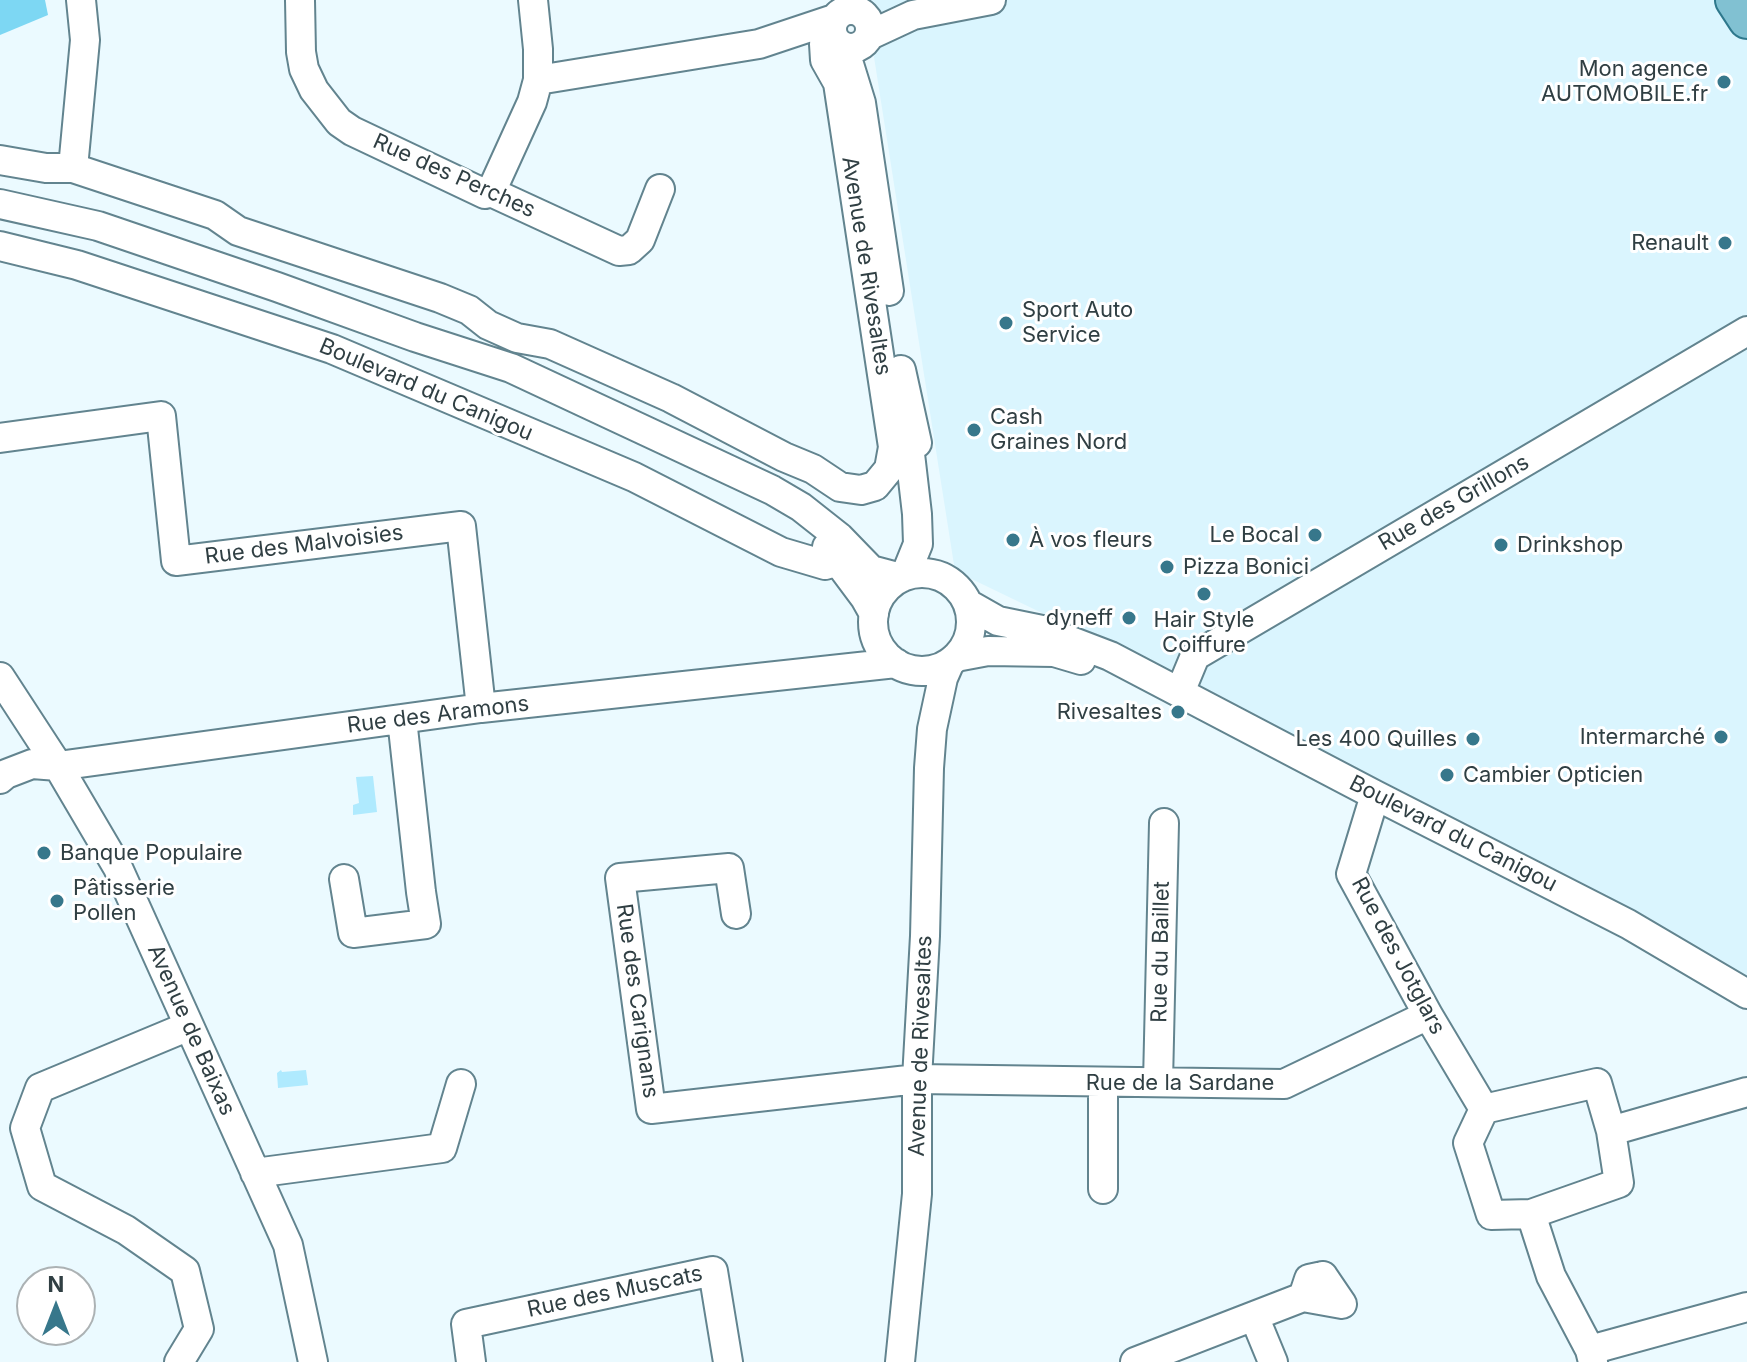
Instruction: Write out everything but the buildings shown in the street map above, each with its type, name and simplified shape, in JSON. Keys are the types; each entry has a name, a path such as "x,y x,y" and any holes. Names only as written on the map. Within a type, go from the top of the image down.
{"main road":[{"path":"1734,0 1747,20"}],"street":[{"path":"73,168 85,40 81,0"},
{"name":"Rue des Perches","path":"300,0 304,69 314,90 339,122 352,131 485,194 491,192 619,251 629,250 640,240 660,189"},
{"path":"491,192 532,102 538,80 533,0"},
{"path":"538,80 759,44 843,23 913,15 991,0"},
{"name":"Avenue de Rivesaltes","path":"843,23 861,103 901,370 917,514 918,544 903,577"},
{"name":"Avenue de Rivesaltes","path":"671,398 813,469 840,487 861,490 875,486 889,469 893,447 838,83 825,60 843,23"},
{"path":"0,160 46,168 73,168 215,215 238,231 469,310 488,325 517,338 550,344 671,398 657,435"},
{"name":"Boulevard du Canigou","path":"0,204 98,226 511,368 772,490 801,507 839,537 871,570 903,577"},
{"name":"Boulevard du Canigou","path":"0,246 77,265 332,349 634,477 781,552 825,565 838,561"},
{"name":"Rue des Grillons","path":"1168,686 1195,656 1747,331"},
{"name":"Boulevard du Canigou","path":"415,337 505,385 647,445 794,519 824,542 865,598 873,620"},
{"name":"Avenue de Rivesaltes","path":"901,370 924,475 939,576"},
{"name":"Rue des Malvoisies","path":"0,438 161,416 176,561 461,526 481,708"},
{"path":"928,573 939,576 961,592 968,604 970,633 965,646 953,660 938,668 925,671 904,667 884,653 876,640 873,620 878,599 888,587 903,577 928,573"},
{"name":"Boulevard du Canigou","path":"968,604 998,621 1042,630 1110,656 1628,924 1747,994"},
{"name":"Rue des Aramons","path":"818,671 848,657 873,620"},
{"name":"Boulevard du Canigou","path":"953,660 988,651 1054,652 1168,686"},
{"name":"Avenue de Rivesaltes","path":"900,1362 917,1194 917,1079 925,936 929,768 932,729 943,678 953,660"},
{"name":"Avenue de Rivesaltes","path":"904,667 923,692 932,729"},
{"name":"Rue des Aramons","path":"0,779 32,764 58,766 481,708 818,671 904,667"},
{"name":"Avenue de Baixas","path":"0,677 58,766 118,868 288,1245 313,1362"},
{"path":"344,879 353,933 426,924 402,719"},
{"name":"Rue des Jotglars","path":"1375,795 1351,874 1428,1015 1484,1109"},
{"name":"Rue du Baillet","path":"1158,1082 1164,823"},
{"name":"Rue des Carignans","path":"736,914 729,868 620,878 651,1109 917,1079"},
{"name":"Rue de la Sardane","path":"917,1079 1284,1084 1428,1015"},
{"path":"179,1362 199,1329 185,1271 126,1230 42,1186 25,1128 40,1088 189,1026"},
{"path":"1103,1082 1103,1189"},
{"path":"1597,1083 1611,1131 1619,1183 1531,1214 1491,1215 1468,1143 1484,1109 1597,1083"},
{"path":"255,1173 442,1148 461,1084"},
{"path":"1611,1131 1747,1092"},
{"path":"1531,1214 1551,1276 1592,1356 1747,1307"},
{"name":"Rue des Muscats","path":"471,1362 466,1324 713,1271 728,1362"},
{"path":"1135,1362 1303,1297"},
{"path":"1254,1316 1273,1362"}],"shaded area":[{"path":"0,0 45,0 48,15 0,35"},
{"path":"865,0 1747,0 1747,981 1621,906 955,571"},
{"path":"373,776 377,812 353,815 353,805 359,803 356,777"},
{"path":"281,1070 306,1070 308,1085 278,1088 277,1073"}],"place":[{"name":"Mon agence AUTOMOBILE.fr","path":"1724,82"},
{"name":"Renault","path":"1725,243"},
{"name":"Sport Auto Service","path":"1006,323"},
{"name":"Cash Graines Nord","path":"974,430"},
{"name":"Le Bocal","path":"1315,535"},
{"name":"À vos fleurs","path":"1013,540"},
{"name":"Drinkshop","path":"1501,545"},
{"name":"Pizza Bonici","path":"1167,567"},
{"name":"Hair Style Coiffure","path":"1204,594"},
{"name":"dyneff","path":"1129,618"},
{"name":"Rivesaltes","path":"1178,712"},
{"name":"Intermarché","path":"1721,737"},
{"name":"Les 400 Quilles","path":"1473,739"},
{"name":"Cambier Opticien","path":"1447,775"},
{"name":"Banque Populaire","path":"44,853"},
{"name":"Pâtisserie Pollen","path":"57,901"}]}
